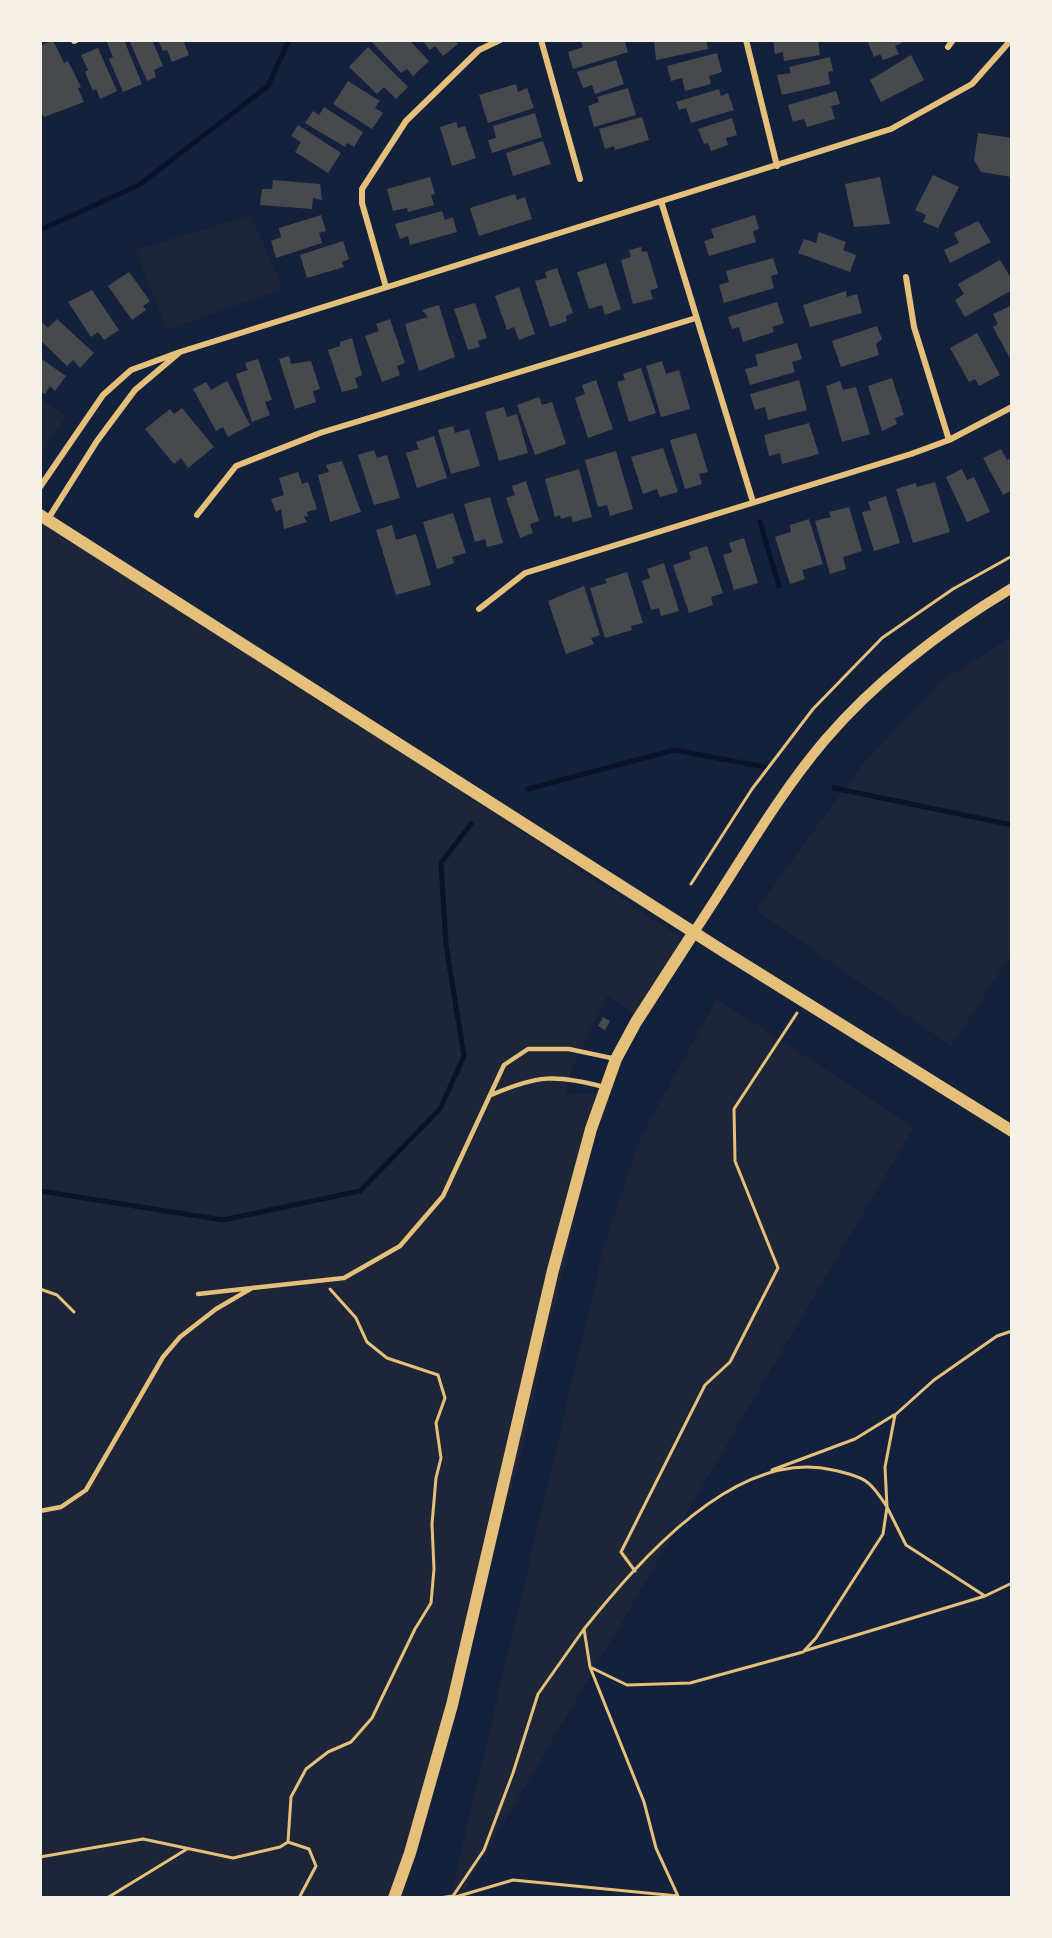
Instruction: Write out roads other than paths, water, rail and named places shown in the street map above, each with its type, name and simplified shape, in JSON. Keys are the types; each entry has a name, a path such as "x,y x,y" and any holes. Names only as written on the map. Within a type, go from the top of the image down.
{"main road":[{"path":"44,517 694,932 1011,1131"},
{"path":"394,1898 410,1853 452,1705 554,1270 605,1087 616,1059 654,992 694,932"}],"street":[{"path":"387,287 359,189 406,121 479,50 500,40"},
{"path":"541,40 580,179"},
{"path":"746,40 777,166"},
{"path":"948,47 953,40"},
{"path":"40,487 103,395 131,370 180,352 891,129 972,84 1011,40"},
{"path":"662,201 753,502"},
{"path":"906,277 914,327 949,440"},
{"path":"197,515 236,466 320,432 696,318"},
{"path":"44,517 135,390 180,352"},
{"path":"479,609 525,573 949,440 1011,406"},
{"path":"694,932 780,801 825,740 900,664 971,613 1011,588"}],"lane":[{"path":"198,1294 344,1278 400,1245 443,1196 504,1065 528,1049 569,1049 616,1059"},
{"path":"491,1095 539,1077 570,1078 605,1087"},
{"path":"40,1511 61,1507 86,1490 169,1350 180,1337 216,1308 252,1288"}],"waterway":[{"path":"40,230 139,185 268,86 289,40"},
{"path":"760,522 779,586"},
{"path":"528,789 674,750 765,767"},
{"path":"834,788 1012,825"},
{"path":"40,1191 223,1220 360,1191 440,1109 464,1056 446,945 441,863 471,824"}]}
